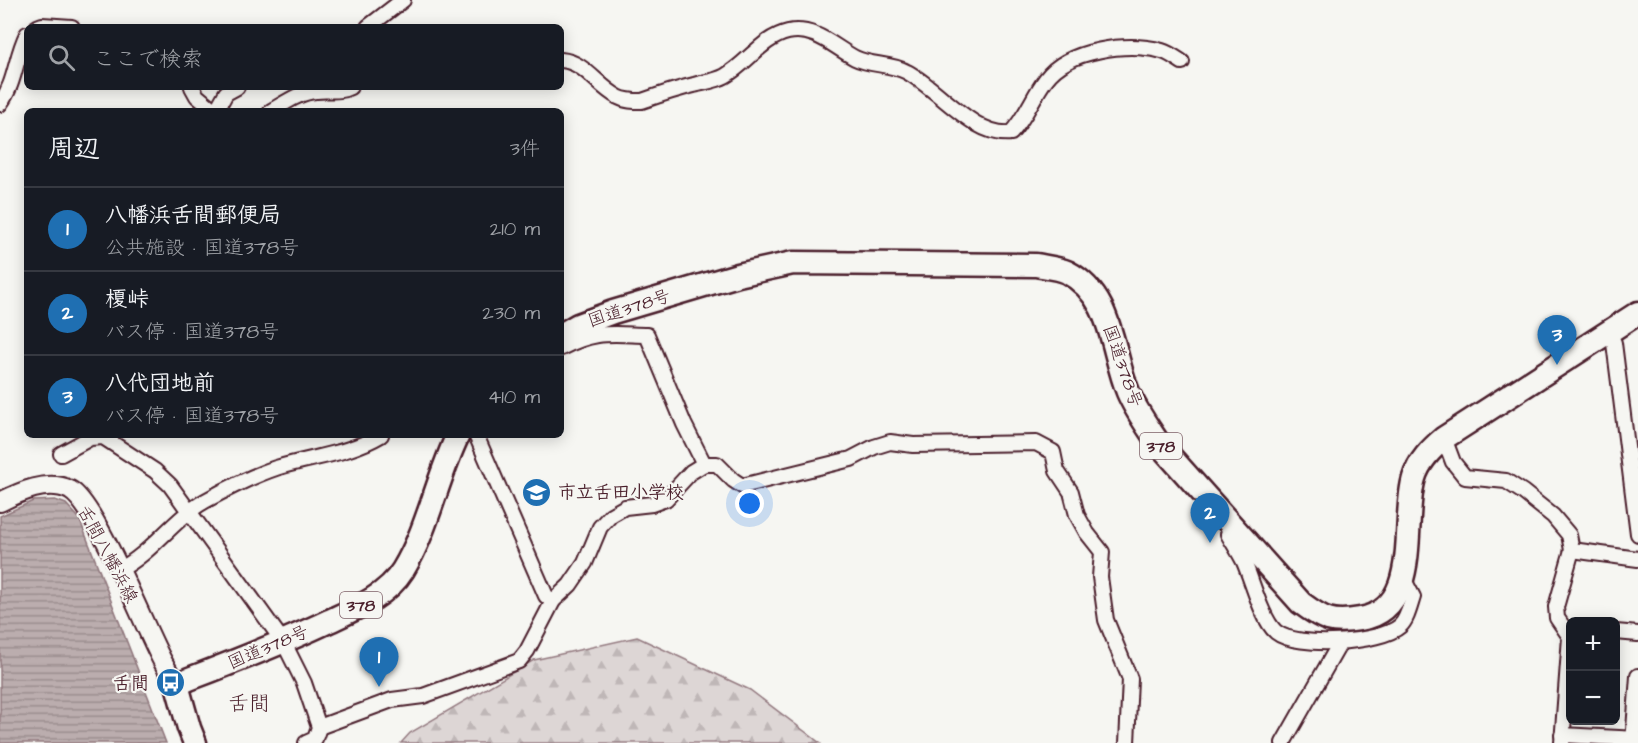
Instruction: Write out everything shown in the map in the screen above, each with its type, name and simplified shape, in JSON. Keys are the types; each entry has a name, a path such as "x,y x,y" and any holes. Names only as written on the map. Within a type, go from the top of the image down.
{"highway":[{"name":"国道378号","path":"564,333 578,325 613,312 738,275 793,263 1036,265 1066,271 1086,285 1100,302 1128,392 1159,444 1301,603 1319,617 1341,622 1371,618 1392,602 1403,578 1408,554 1409,499 1415,475 1427,453 1443,438 1638,313"},
{"name":"国道378号","path":"177,685 284,643 360,606 382,592 401,572 416,544 445,461 456,438"},
{"path":"177,685 195,743"}],"main road":[{"name":"舌間八幡浜線","path":"0,502 16,494 43,486 70,490 84,503 101,532 163,663 177,685"}],"street":[{"path":"372,24 403,0"},
{"path":"564,60 574,62 618,97 630,101 642,101 723,77 744,63 765,42 790,31 815,33 858,59 889,65 907,72 973,121 990,132 1001,134 1011,133 1018,126 1047,77 1068,60 1098,50 1134,48 1163,52 1182,62"},
{"path":"0,104 9,91 24,40"},
{"path":"194,90 197,96 211,108"},
{"path":"217,108 226,93 232,90"},
{"path":"277,108 314,91 344,90"},
{"path":"1609,331 1614,343 1638,534"},
{"path":"564,346 580,338 598,333 647,335 684,424 704,464"},
{"path":"61,454 90,438"},
{"path":"106,438 155,471 170,485 284,643 304,683 319,727 315,739 306,743"},
{"path":"119,570 151,548 190,511 204,501 276,468 328,456 375,438"},
{"path":"478,438 546,596 553,601"},
{"path":"1443,438 1453,462 1465,477 1506,481 1553,516 1569,536 1572,549 1556,606 1557,618 1566,628"},
{"path":"319,727 392,700 423,696 519,661 527,651 553,601 570,585 585,563 600,527 611,515 626,507 652,504 666,499 691,472 704,464 717,464 742,486 851,459 874,447 890,442 913,445 1036,443 1053,452 1057,471 1071,492 1077,515 1102,552 1100,577 1106,620 1130,679 1127,743"},
{"path":"1232,524 1228,534 1244,563 1263,612 1276,633 1299,640 1340,643 1388,634 1402,625 1413,597 1403,578"},
{"path":"1572,549 1638,559"},
{"path":"1620,632 1638,634"},
{"path":"1282,743 1340,643"},
{"path":"1567,671 1562,739 1635,740 1638,676"}],"green space":[{"path":"637,637 750,690 820,743 401,743 410,733 534,660"}],"shaded area":[{"path":"55,500 66,504 79,518 166,743 0,743 0,516 33,501"}],"place":[{"name":"八代団地前","path":"1557,365"},
{"name":"市立舌田小学校","path":"537,492"},
{"name":"榎峠","path":"1210,543"},
{"name":"舌間","path":"170,683"},
{"name":"八幡浜舌間郵便局","path":"379,687"}],"district":[{"name":"舌間","path":"249,703"}]}
